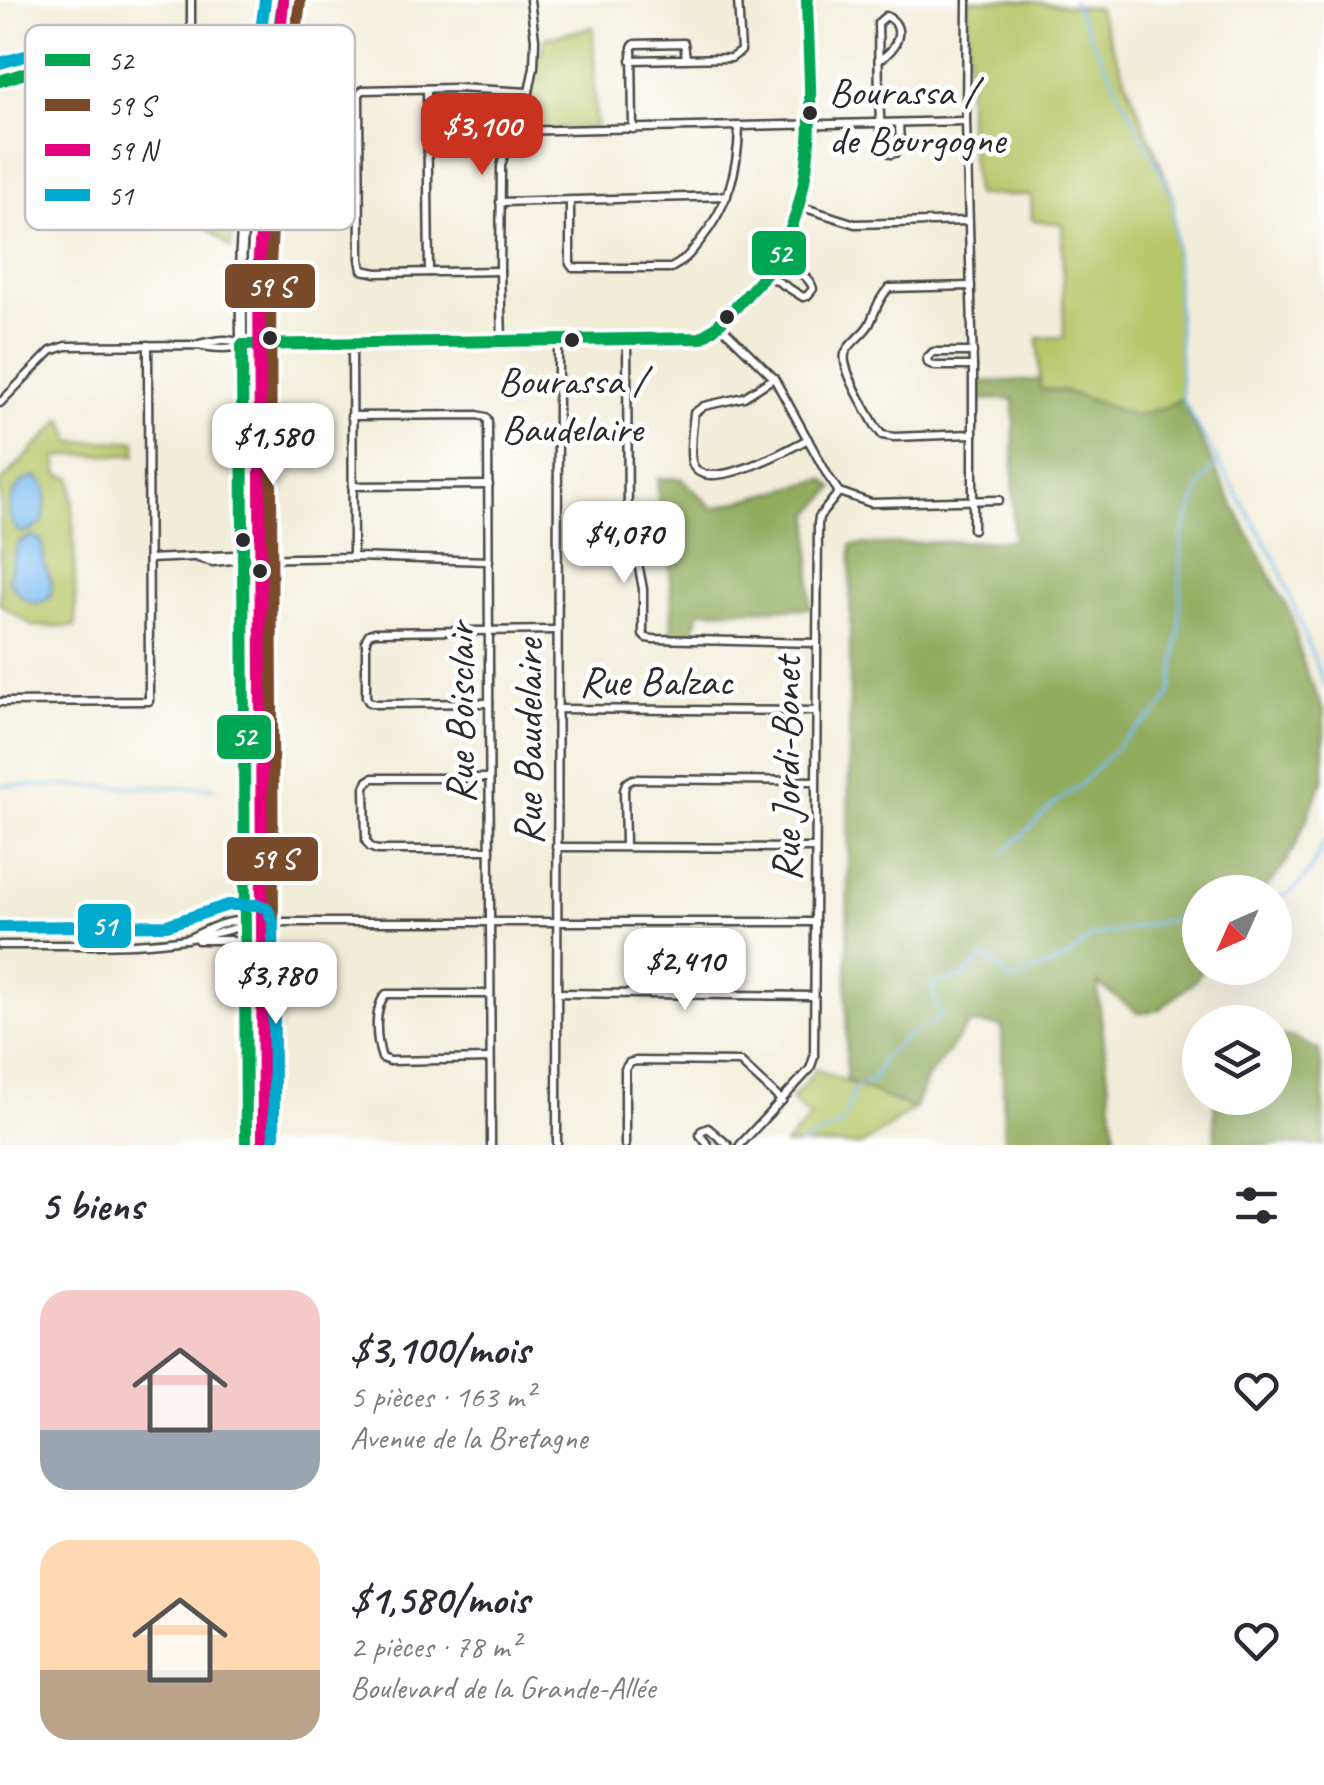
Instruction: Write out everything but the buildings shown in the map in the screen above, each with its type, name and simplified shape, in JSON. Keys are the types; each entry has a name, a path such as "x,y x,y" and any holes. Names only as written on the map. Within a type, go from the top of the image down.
{"street":[{"path":"263,25 266,0"},
{"path":"280,25 283,0"},
{"path":"502,341 501,166 511,131 529,92 534,51 530,0"},
{"path":"631,60 738,55 738,0"},
{"path":"0,402 56,348 701,338 720,325 766,274 799,206 808,164 810,126 807,0"},
{"path":"967,0 973,528"},
{"path":"880,60 896,47 898,30 890,16 878,24 883,144 891,154 900,144 899,123"},
{"path":"633,129 632,47 684,44 686,58"},
{"path":"0,65 25,73"},
{"path":"0,81 25,73"},
{"path":"500,271 362,270 359,94 363,90 456,88 529,92"},
{"path":"427,90 430,272"},
{"path":"511,131 966,120"},
{"path":"570,202 573,268 672,268 684,262 729,196 738,156 739,127"},
{"path":"500,202 729,196"},
{"path":"799,206 855,224 968,221"},
{"path":"242,230 254,559 257,1145"},
{"path":"246,1145 242,559 247,345 254,230"},
{"path":"766,274 803,297 813,289 808,278 777,258"},
{"path":"971,286 889,288 880,297 869,325 847,349 844,358 846,370 882,434 972,434"},
{"path":"720,325 774,378 839,492 872,503 999,500"},
{"path":"627,338 628,537 643,589 643,635 652,639 816,642"},
{"name":"Rue Baudelaire","path":"557,1145 558,339"},
{"path":"352,343 353,557"},
{"path":"0,702 149,701 148,345"},
{"path":"972,352 933,352 927,358 935,366 973,366"},
{"path":"774,378 744,397 704,406 694,413 692,462 698,472 707,475 738,472 808,439"},
{"name":"Rue Boisclair","path":"351,416 476,415 486,417 488,422 490,1145"},
{"path":"352,486 488,486"},
{"name":"Rue Jordi-Bonet","path":"740,1145 810,1070 814,1057 818,524 839,492"},
{"path":"148,559 234,555 242,559 489,561"},
{"path":"489,703 369,702 366,639 375,632 557,630"},
{"name":"Rue Balzac","path":"557,709 815,711"},
{"path":"490,778 374,778 365,787 366,841 370,848 490,850"},
{"path":"625,846 624,790 633,779 814,781"},
{"path":"556,847 815,848"},
{"path":"187,939 223,923 256,922 815,922"},
{"path":"0,944 156,943 187,939 232,940 244,946"},
{"path":"557,993 814,996"},
{"path":"490,994 386,994 378,1004 382,1058 490,1058"},
{"path":"626,1145 629,1063 740,1062 782,1101"},
{"path":"708,1145 700,1135 701,1130 708,1128 728,1145"}],"green space":[{"path":"968,0 1097,8 1173,196 1182,399 1135,416 1065,391 1040,389 1038,338 1064,337 1062,224 1032,220 1031,195 975,195 968,122"},
{"path":"593,27 596,128 511,131 545,38"},
{"path":"211,230 233,230 231,249"},
{"path":"1040,380 1040,389 1065,391 1135,416 1182,399 1291,615 1303,664 1324,712 1324,778 1294,849 1277,875 1182,875 1182,985 1190,985 1159,1010 1138,1013 1097,983 1116,1145 1004,1145 1002,1026 969,1024 926,1080 914,1109 846,1081 851,545 1013,540 1014,399 976,400 975,382"},
{"path":"279,411 316,411 316,439 281,439 281,435 301,435 301,426 294,421 279,421"},
{"path":"63,419 72,442 136,441 136,455 56,458 59,475 72,478 76,622 75,627 33,626 0,604 0,483"},
{"path":"681,478 713,508 824,479 834,488 811,514 810,608 699,611 692,637 671,635 669,551 639,554 631,531 658,525 658,479"},
{"path":"1292,1037 1319,1050 1324,1086 1324,1145 1215,1145 1214,1115 1292,1115"},
{"path":"815,1069 914,1109 862,1145 785,1145 810,1118 791,1099"}],"water":[{"path":"37,477 47,489 43,522 21,533 11,519 11,501 20,485"},
{"path":"33,536 42,541 52,585 50,598 37,604 22,597 8,580 17,546"}],"waterway":[{"path":"1072,0 1173,196 1182,399 1278,564 1324,686"},
{"path":"1004,853 1053,805 1079,786 1124,739 1156,714 1169,697 1179,631 1182,536 1201,484 1218,461"},
{"path":"0,785 216,788"},
{"path":"1292,891 1306,876 1324,840"},
{"path":"799,1145 842,1124 855,1087 873,1080 883,1057 907,1036 942,1017 933,984 965,976 983,956 1011,981 1067,958 1091,937 1182,917"}],"transit line":[{"name":"51","path":"262,25 265,0"},
{"name":"52","path":"280,25 283,0"},
{"name":"52","path":"246,1145 242,345 701,338 730,313 773,265 791,230 801,198 810,133 807,0"},
{"path":"281,25 283,2"},
{"path":"297,25 300,2"},
{"name":"51","path":"0,63 25,56"},
{"name":"52","path":"0,81 25,73"},
{"path":"261,230 263,1145"},
{"path":"272,230 274,1145"},
{"name":"51","path":"0,927 167,925 228,905 267,908 273,922 274,1145"}],"place":[{"name":"Bourassa / de Bourgogne","path":"810,113"},
{"name":"Bourassa / Baudelaire","path":"572,340"}]}
